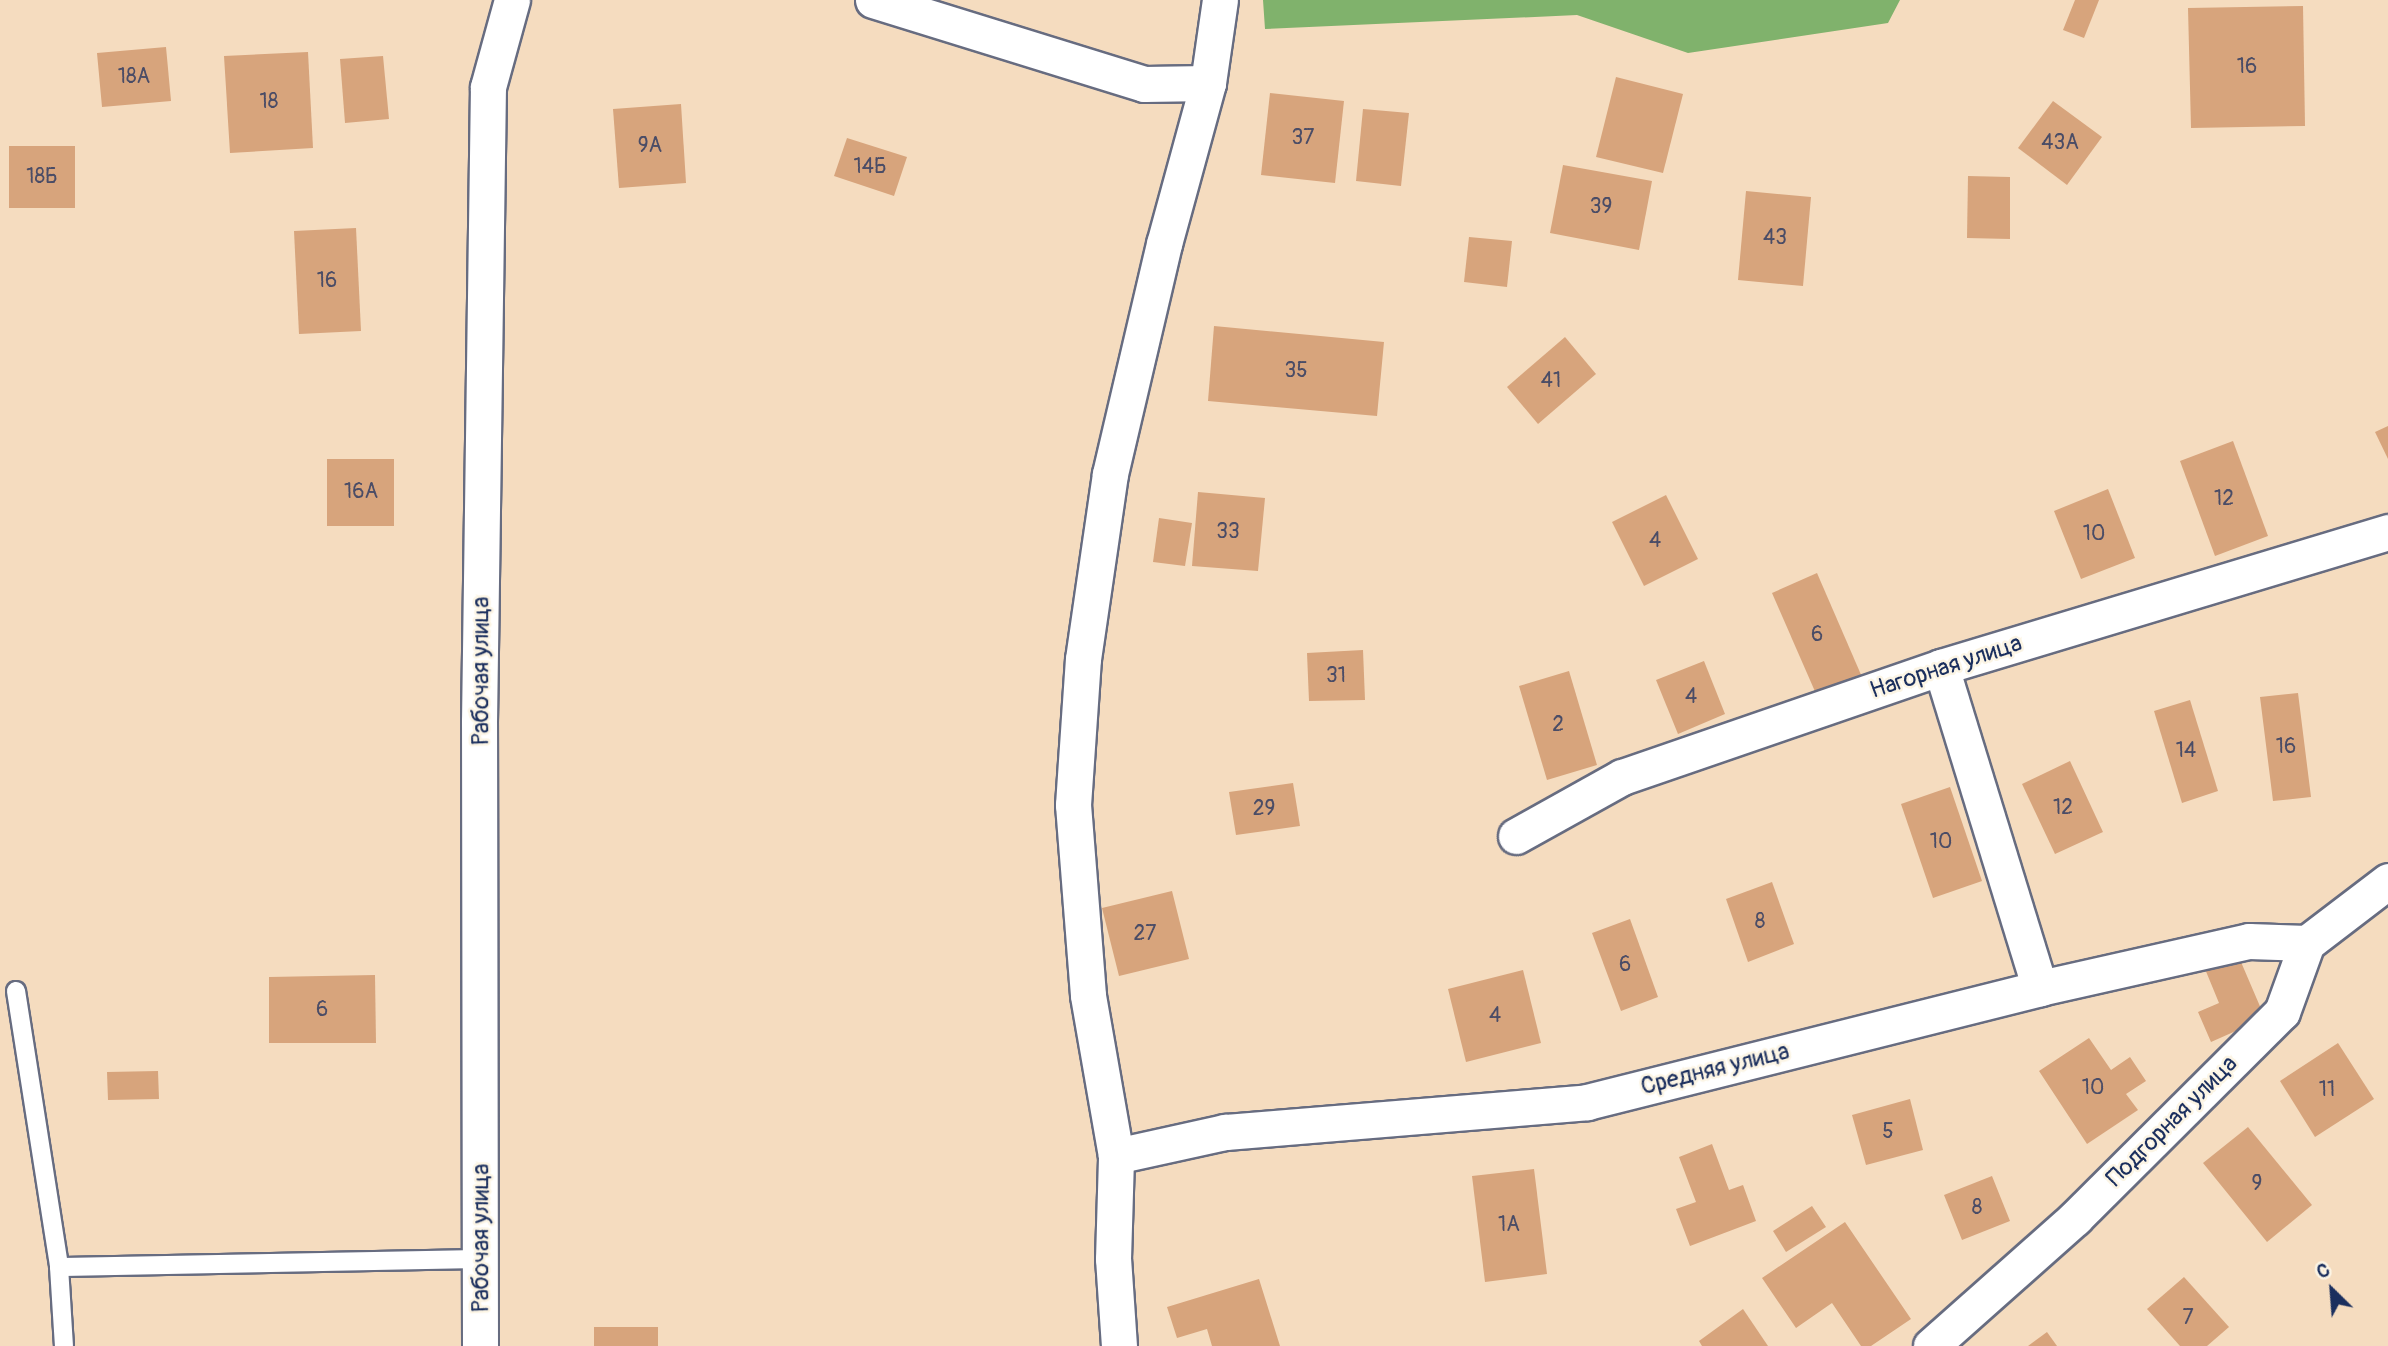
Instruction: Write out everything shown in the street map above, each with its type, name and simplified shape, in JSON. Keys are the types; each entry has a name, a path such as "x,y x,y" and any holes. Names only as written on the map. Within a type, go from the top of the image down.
{"street":[{"name":"Рабочая улица","path":"480,1346 482,1259 479,722 488,87 512,0"},
{"path":"873,0 1144,84 1208,83"},
{"path":"1119,1346 1113,1259 1116,1156 1088,995 1073,805 1083,659 1110,474 1164,244 1208,83 1220,0"},
{"name":"Нагорная улица","path":"1516,836 1622,777 1941,667 2388,532"},
{"path":"1941,667 2040,988"},
{"path":"2307,943 2388,881"},
{"name":"Средняя улица","path":"1116,1156 1225,1132 1587,1102 2040,988 2249,941 2307,943"},
{"name":"Подгорная улица","path":"1931,1346 2076,1218 2281,1012 2307,943"}],"lane":[{"path":"16,991 59,1267 64,1346"},
{"path":"59,1267 482,1259"}],"green space":[{"path":"1263,0 1900,0 1888,23 1688,53 1577,15 1265,29"}],"building":[{"path":"2075,0 2099,0 2084,38 2063,30"},
{"path":"2303,6 2305,126 2191,128 2188,8"},
{"path":"166,47 171,101 102,107 97,53"},
{"path":"308,52 313,148 230,153 224,56"},
{"path":"383,56 389,119 345,123 340,59"},
{"path":"1616,77 1683,94 1663,173 1596,157"},
{"path":"1270,93 1344,101 1335,183 1261,175"},
{"path":"2053,101 2102,137 2067,185 2018,148"},
{"path":"681,104 686,183 619,188 613,109"},
{"path":"1363,109 1409,113 1401,186 1356,181"},
{"path":"847,138 907,157 894,196 834,176"},
{"path":"9,146 75,146 75,208 9,208"},
{"path":"1563,165 1652,181 1639,250 1550,233"},
{"path":"1968,176 2010,177 2010,239 1967,238"},
{"path":"1746,191 1811,197 1803,286 1738,280"},
{"path":"356,228 361,331 299,334 294,231"},
{"path":"1469,237 1512,241 1507,287 1464,282"},
{"path":"1214,326 1384,342 1377,416 1208,401"},
{"path":"1565,337 1596,374 1538,424 1507,387"},
{"path":"2388,426 2388,459 2375,432"},
{"path":"2233,441 2268,536 2215,556 2180,461"},
{"path":"327,459 394,459 394,526 327,526"},
{"path":"2108,489 2135,558 2081,579 2054,511"},
{"path":"1198,492 1265,498 1258,571 1192,566"},
{"path":"1666,495 1698,559 1644,586 1612,522"},
{"path":"1159,518 1192,523 1185,566 1153,562"},
{"path":"1817,573 1862,677 1817,696 1772,593"},
{"path":"1363,650 1365,700 1309,701 1307,653"},
{"path":"1704,661 1725,714 1678,734 1656,680"},
{"path":"1569,671 1597,765 1547,780 1519,686"},
{"path":"2298,693 2311,797 2273,801 2260,697"},
{"path":"2190,700 2218,791 2182,803 2154,711"},
{"path":"2070,761 2103,832 2055,854 2022,784"},
{"path":"1293,783 1300,826 1236,835 1229,792"},
{"path":"1950,787 1982,881 1933,898 1901,804"},
{"path":"1772,882 1794,944 1748,962 1726,899"},
{"path":"1172,891 1189,959 1119,976 1102,908"},
{"path":"1630,919 1658,997 1621,1011 1592,933"},
{"path":"2238,955 2265,1018 2211,1042 2198,1012 2219,1003 2205,969"},
{"path":"1523,970 1541,1043 1466,1062 1448,989"},
{"path":"375,975 376,1043 269,1043 269,977"},
{"path":"2089,1038 2111,1070 2130,1057 2146,1081 2126,1094 2138,1110 2087,1144 2039,1071"},
{"path":"2338,1043 2374,1099 2315,1137 2280,1081"},
{"path":"158,1071 159,1099 108,1100 107,1072"},
{"path":"1910,1099 1923,1150 1866,1165 1852,1115"},
{"path":"2248,1127 2312,1205 2267,1242 2203,1163"},
{"path":"1712,1144 1729,1190 1743,1185 1756,1221 1690,1246 1676,1209 1696,1202 1679,1157"},
{"path":"1534,1169 1547,1274 1485,1282 1472,1176"},
{"path":"1992,1176 2010,1221 1962,1240 1944,1195"},
{"path":"1812,1206 1826,1227 1786,1252 1773,1231"},
{"path":"1845,1222 1911,1319 1871,1346 1861,1346 1832,1303 1796,1328 1762,1278"},
{"path":"2184,1277 2229,1327 2207,1346 2180,1346 2147,1309"},
{"path":"1259,1279 1280,1346 1212,1346 1207,1329 1177,1338 1167,1307"},
{"path":"1743,1309 1768,1346 1702,1346 1699,1341"},
{"path":"594,1327 658,1327 658,1346 594,1346"},
{"path":"2047,1332 2057,1346 2028,1346"}]}
